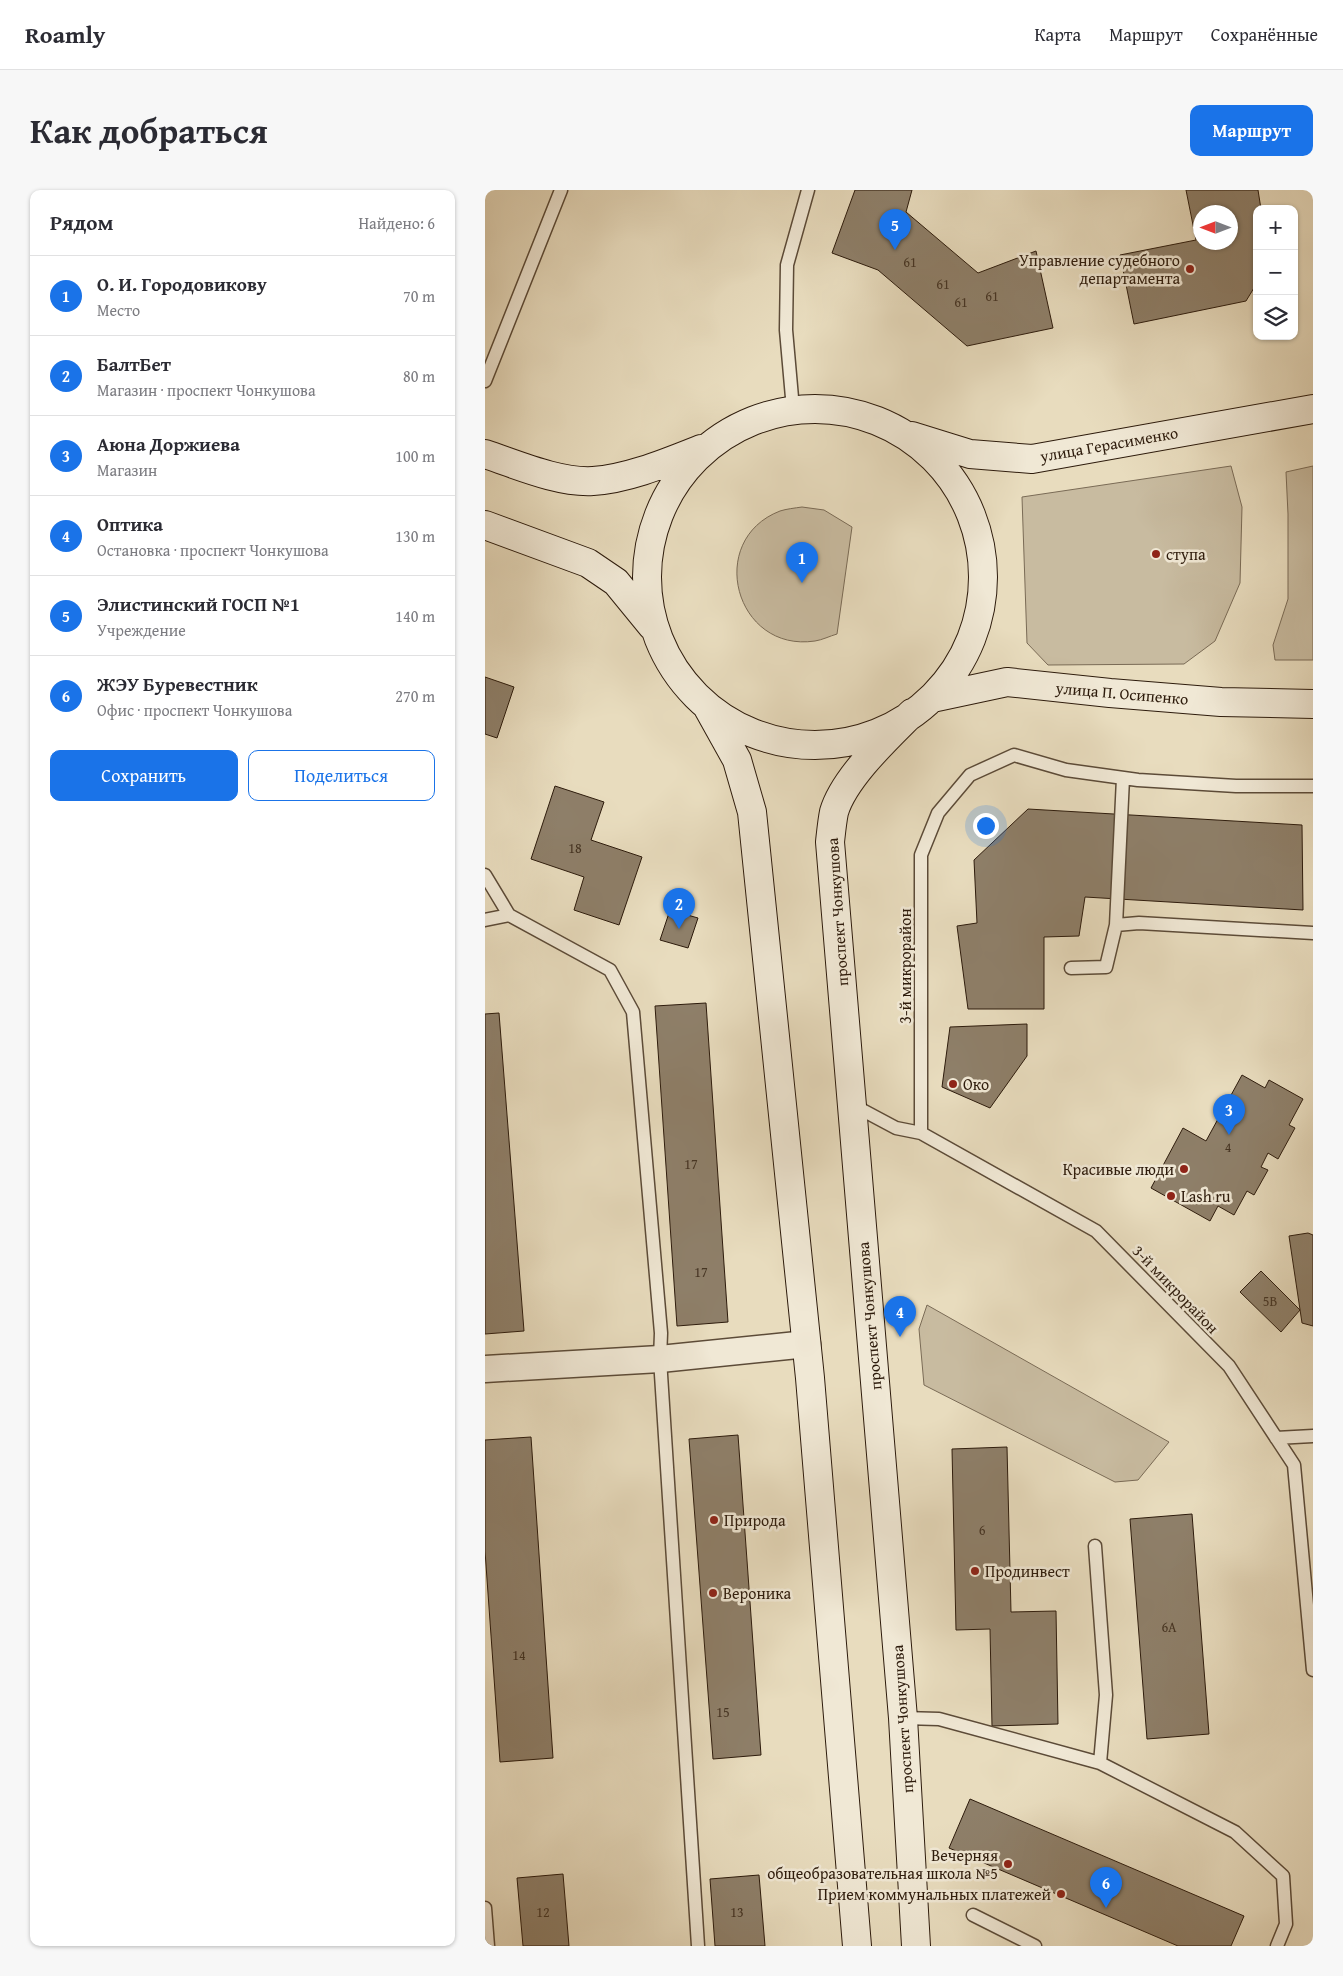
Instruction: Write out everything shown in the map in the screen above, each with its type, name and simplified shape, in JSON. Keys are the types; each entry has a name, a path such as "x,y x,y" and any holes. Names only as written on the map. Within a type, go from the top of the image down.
{"main road":[{"path":"485,454 556,477 593,481 645,470 705,448 746,422 793,409 852,411 905,434 948,473 972,516 983,564 979,613 962,659 922,705 893,727 846,743 797,745 750,733 708,708"},
{"name":"улица Герасименко","path":"905,434 970,454 1032,458 1313,409"},
{"path":"653,627 646,578 652,530 673,485 705,448"},
{"path":"485,525 588,563 616,582 653,627 675,671 708,708 737,760 752,812 807,1344 857,1946"},
{"name":"улица П. Осипенко","path":"922,705 1007,682 1221,702 1313,704"},
{"name":"проспект Чонкушова","path":"916,1946 903,1718 830,842 835,812 843,794 866,760 922,705"}],"street":[{"path":"485,1369 661,1359 807,1344"}],"lane":[{"path":"485,381 561,190"},
{"path":"793,409 786,330 787,265 808,190"},
{"name":"3-й микрорайон","path":"1313,786 1236,786 1123,778 1066,770 1014,754 970,775 938,813 921,856 921,1133 1096,1231 1229,1366 1294,1465 1313,1670"},
{"path":"1071,968 1106,967 1117,925 1123,778"},
{"path":"485,875 509,915 610,970 633,1012 661,1333 661,1359 698,1946"},
{"path":"485,920 509,915"},
{"path":"1117,925 1139,923 1313,933"},
{"path":"851,1104 896,1128 921,1133"},
{"path":"1276,1438 1313,1436"},
{"path":"1095,1546 1106,1696 1100,1763"},
{"path":"903,1718 939,1720 1100,1763 1235,1832 1283,1876 1285,1924 1277,1946"},
{"path":"485,1908 487,1946"},
{"path":"973,1914 1035,1946"}],"shaded area":[{"path":"1231,466 1242,507 1240,583 1215,641 1184,664 1048,665 1027,643 1022,497"},
{"path":"1313,466 1313,660 1275,660 1273,645 1288,599 1286,472"},
{"path":"802,507 824,510 852,527 837,634 815,641 787,640 765,630 749,613 739,591 737,568 743,545 757,525 780,511"},
{"path":"927,1305 1169,1442 1138,1480 1115,1482 924,1385 919,1329"}],"building":[{"path":"855,190 912,190 906,212 978,273 1036,251 1053,328 967,346 878,270 832,253"},
{"name":"Управление судебного департамента","path":"1186,190 1258,190 1260,205 1253,205 1253,290 1246,301 1134,324 1120,255 1193,241 1193,250 1238,250 1238,205 1193,205 1193,225"},
{"path":"485,677 514,687 497,738 485,734"},
{"path":"555,786 604,802 591,840 642,857 619,925 574,910 584,877 531,859"},
{"path":"1028,809 1302,825 1303,910 1085,897 1079,936 1044,937 1044,1009 968,1009 957,926 977,923 974,860"},
{"path":"670,910 698,918 688,948 660,940"},
{"path":"706,1003 728,1322 677,1326 655,1006"},
{"path":"499,1013 524,1331 485,1334 485,1014"},
{"path":"1027,1024 1027,1056 990,1108 942,1087 950,1027"},
{"path":"1242,1075 1265,1088 1269,1080 1303,1099 1289,1125 1295,1128 1278,1159 1268,1153 1261,1167 1268,1170 1254,1195 1247,1191 1234,1215 1218,1206 1210,1221 1151,1188 1183,1128 1206,1141"},
{"path":"1308,1233 1313,1235 1313,1326 1302,1323 1289,1236"},
{"path":"1261,1271 1300,1310 1281,1332 1240,1292"},
{"path":"738,1435 761,1755 713,1759 689,1439"},
{"path":"531,1437 553,1758 500,1762 485,1551 485,1440"},
{"path":"1007,1447 1011,1612 1056,1611 1058,1724 992,1726 990,1629 956,1630 952,1449"},
{"path":"1192,1514 1209,1734 1147,1739 1130,1519"},
{"path":"970,1799 1244,1916 1231,1946 1178,1946 949,1848"},
{"path":"563,1874 569,1946 523,1946 517,1878"},
{"path":"759,1875 765,1946 715,1946 710,1879"}],"place":[{"name":"Элистинский ГОСП №1","path":"895,250"},
{"name":"Управление судебного департамента","path":"1190,269"},
{"name":"ступа","path":"1156,554"},
{"name":"О. И. Городовикову","path":"802,583"},
{"name":"БалтБет","path":"679,929"},
{"name":"Око","path":"953,1084"},
{"name":"Аюна Доржиева","path":"1229,1135"},
{"name":"Красивые люди","path":"1184,1169"},
{"name":"Lash ru","path":"1171,1196"},
{"name":"Оптика","path":"900,1337"},
{"name":"Природа","path":"714,1520"},
{"name":"Продинвест","path":"975,1571"},
{"name":"Вероника","path":"713,1593"},
{"name":"Вечерняя общеобразовательная школа №5","path":"1008,1864"},
{"name":"Прием коммунальных платежей","path":"1061,1894"},
{"name":"ЖЭУ Буревестник","path":"1106,1908"}]}
